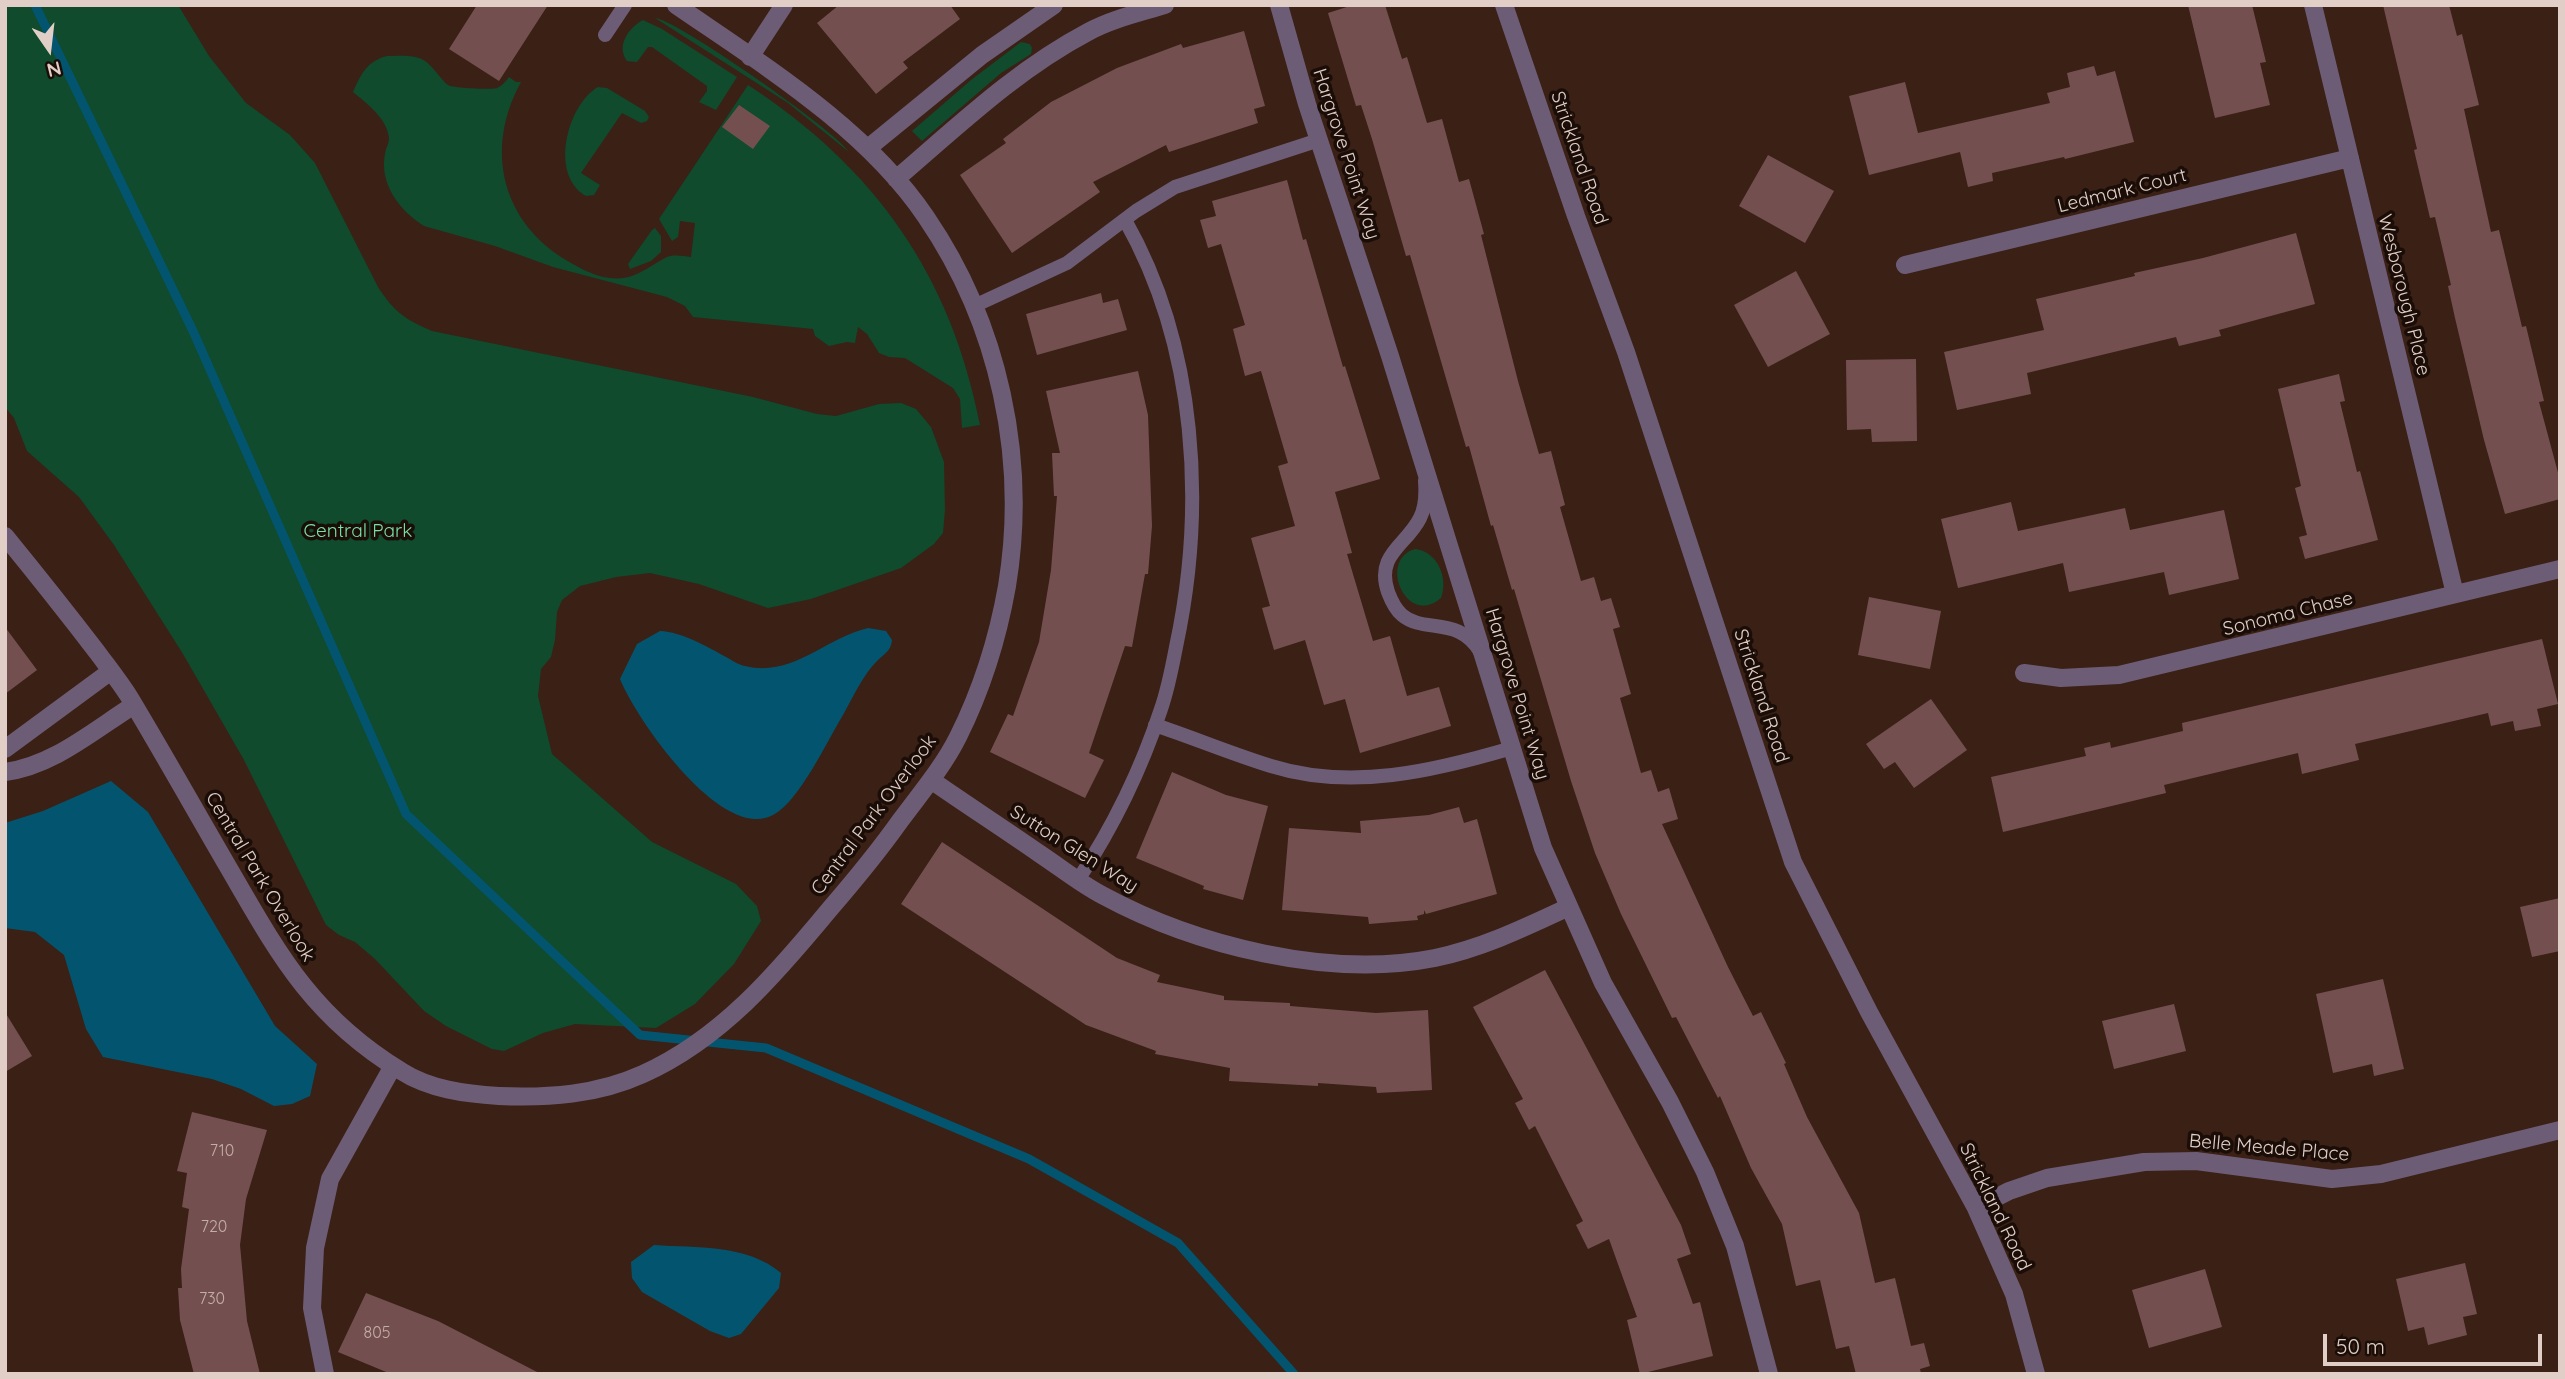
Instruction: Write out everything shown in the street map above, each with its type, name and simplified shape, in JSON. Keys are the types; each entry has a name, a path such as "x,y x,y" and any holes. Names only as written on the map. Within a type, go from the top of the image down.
{"street":[{"name":"Central Park Overlook","path":"5,536 64,608 134,705 296,979 353,1038 405,1074 454,1091 523,1097 571,1095 640,1076 691,1049 710,1035 759,989 804,940 882,846 956,743 973,703 998,626 1010,564 1013,496 1006,419 995,362 974,306 928,220 868,148 811,101 676,5"},
{"path":"750,57 784,5"},
{"path":"868,148 982,55 1054,5"},
{"path":"896,179 1004,86 1050,54 1105,24 1165,5"},
{"name":"Hargrove Point Way","path":"1279,5 1319,140 1543,848 1603,983 1670,1102 1705,1172 1735,1246 1769,1374"},
{"name":"Strickland Road","path":"1504,5 1626,352 1793,862 1869,1012 1976,1209 2014,1294 2036,1374"},
{"name":"Wesborough Place","path":"2313,5 2455,594"},
{"name":"Ledmark Court","path":"1905,265 2350,158"},
{"name":"Sonoma Chase","path":"2024,673 2061,678 2119,675 2560,569"},
{"path":"5,750 111,671"},
{"path":"5,772 32,766 76,743 134,705"},
{"name":"Sutton Glen Way","path":"931,780 1100,894 1165,926 1296,958 1368,965 1409,963 1463,951 1569,907"},
{"path":"328,1371 312,1308 316,1248 330,1179 393,1066"},
{"name":"Belle Meade Place","path":"1976,1209 2009,1191 2046,1178 2144,1162 2196,1161 2332,1178 2357,1178 2560,1130"}],"lane":[{"path":"605,35 625,5"},
{"path":"974,306 1067,263 1175,187 1319,140"},
{"path":"1078,880 1125,800 1155,725 1172,667 1186,589 1191,530 1187,413 1168,324 1151,269 1125,220"},
{"path":"1425,469 1424,507 1411,531 1391,553 1384,573 1385,584 1403,616 1462,634 1472,640 1483,658"},
{"path":"1155,725 1272,766 1327,777 1373,777 1427,771 1512,748"}],"green space":[{"name":"Central Park","path":"5,5 178,5 209,56 246,103 290,135 315,163 378,287 395,309 423,327 753,397 817,414 836,416 879,404 901,403 916,409 931,427 944,462 943,533 934,544 901,568 811,599 768,608 699,584 650,573 616,577 580,586 562,600 557,612 555,640 551,657 541,669 538,696 552,754 652,842 736,884 757,906 761,921 734,964 695,1004 656,1028 575,1024 543,1033 504,1051 492,1049 446,1026 424,1011 375,959 355,942 326,925 244,760 183,654 114,545 79,497 27,451 14,418 5,407"},
{"path":"655,18 669,23 722,55 816,122 849,152 788,103"},
{"path":"643,20 662,29 737,77 716,110 699,102 707,91 707,86 652,47 648,47 637,62 627,61 623,49 625,38"},
{"path":"1021,42 1030,44 1031,54 1001,73 922,141 912,131 971,80"},
{"path":"387,56 417,57 431,66 451,86 494,89 509,77 521,82 510,106 502,154 505,178 512,200 524,221 540,240 561,257 591,273 610,278 633,276 668,257 691,257 695,223 680,221 678,237 672,241 659,219 748,85 793,117 834,152 870,190 901,230 927,273 949,320 967,371 980,425 962,428 960,399 953,388 905,358 879,353 867,334 858,327 855,343 829,346 815,336 813,329 693,317 685,306 667,297 553,267 495,246 424,226 407,213 393,196 385,176 385,154 389,139 386,127 374,110 353,92 366,69 374,61"},
{"path":"598,87 607,88 645,111 649,117 641,123 622,113 581,173 600,185 594,195 586,196 575,186 568,173 566,140 578,109"},
{"path":"655,228 661,236 661,252 651,261 630,269 628,264"},
{"path":"1415,549 1423,551 1435,560 1442,574 1441,598 1429,605 1417,605 1408,599 1401,589 1398,577 1398,566 1404,555"}],"water":[{"path":"868,628 886,631 892,640 890,647 863,679 821,755 793,798 773,815 752,819 730,811 706,795 662,747 643,721 620,679 637,644 660,631 694,640 740,665 762,668 793,662"},
{"path":"111,781 148,812 275,1026 317,1064 310,1096 292,1104 274,1106 241,1089 212,1079 103,1057 86,1029 64,955 35,932 5,928 5,823 43,811"},
{"path":"654,1245 720,1249 753,1257 781,1273 779,1288 741,1334 729,1338 710,1331 642,1292 632,1278 631,1262"}],"building":[{"path":"477,5 548,5 499,81 449,49"},
{"path":"839,5 950,5 960,19 903,62 908,68 876,94 817,23"},
{"path":"1353,5 1385,5 1402,59 1407,57 1427,123 1442,119 1459,182 1469,179 1518,381 1539,454 1551,451 1565,505 1560,507 1581,581 1594,577 1601,601 1611,598 1620,627 1613,629 1631,694 1620,698 1641,773 1651,770 1658,792 1669,788 1678,819 1662,824 1728,967 1753,1016 1761,1012 1786,1063 1784,1064 1807,1117 1859,1213 1875,1283 1895,1278 1911,1346 1924,1343 1930,1366 1920,1369 1921,1374 1856,1374 1849,1346 1836,1349 1820,1280 1796,1286 1782,1224 1751,1168 1720,1096 1718,1098 1676,1017 1672,1018 1621,914 1595,853 1514,589 1512,590 1493,525 1491,526 1469,446 1466,447 1410,255 1406,256 1372,139 1361,105 1356,106 1328,13"},
{"path":"2188,5 2252,5 2266,62 2260,63 2270,105 2215,118"},
{"path":"2383,5 2449,5 2457,36 2462,34 2479,105 2464,109 2491,232 2499,230 2522,327 2526,326 2544,401 2539,402 2560,480 2560,499 2505,514 2455,318 2448,286 2451,285 2435,217 2430,218 2414,150 2417,149"},
{"path":"1244,31 1265,106 1254,109 1258,123 1169,152 1166,145 1093,182 1100,192 1012,253 960,175 1006,143 1003,139 1051,102 1117,68 1181,44 1183,48"},
{"path":"2094,66 2097,76 2115,71 2134,142 1992,173 1993,181 1968,187 1960,152 1869,175 1849,96 1905,82 1918,133 2050,103 2047,93 2070,87 2067,73"},
{"path":"739,105 770,126 753,149 722,127"},
{"path":"1768,155 1834,191 1805,243 1739,206"},
{"path":"1287,180 1303,240 1306,239 1343,367 1345,366 1380,479 1335,492 1352,553 1347,554 1373,641 1390,636 1407,696 1439,687 1451,726 1360,753 1345,699 1324,705 1305,640 1274,650 1262,608 1270,606 1251,538 1295,526 1278,466 1288,463 1261,371 1245,376 1233,329 1245,325 1221,244 1208,248 1200,220 1216,216 1212,201"},
{"path":"2296,233 2315,304 2219,330 2221,336 2179,346 2176,337 2027,373 2031,394 1957,410 1944,352 2044,330 2036,299"},
{"path":"1796,271 1830,334 1768,367 1734,305"},
{"path":"1101,293 1103,303 1118,299 1127,330 1037,355 1026,314"},
{"path":"1916,359 1917,441 1872,442 1871,429 1847,430 1846,360"},
{"path":"1138,371 1148,415 1152,526 1148,574 1145,574 1132,647 1125,646 1089,753 1104,760 1085,798 990,752 1008,714 1013,716 1039,642 1051,570 1057,496 1054,496 1052,453 1060,453 1046,391"},
{"path":"2339,374 2345,401 2340,402 2357,472 2360,471 2378,540 2305,559 2299,537 2307,535 2295,488 2301,486 2278,389"},
{"path":"2011,502 2018,531 2125,508 2130,530 2224,510 2239,579 2169,595 2164,572 2069,592 2063,563 1958,588 1941,519"},
{"path":"1869,597 1941,611 1930,669 1858,655"},
{"path":"5,627 37,670 5,694"},
{"path":"2542,639 2558,704 2537,709 2541,726 2515,731 2513,721 2491,726 2488,713 2355,744 2359,760 2302,774 2298,753 2164,785 2166,793 2003,832 1991,777 2086,756 2084,748 2110,742 2111,748 2183,731 2182,723"},
{"path":"1931,699 1967,750 1914,788 1895,762 1884,769 1866,744"},
{"path":"1172,772 1226,795 1268,806 1243,900 1203,889 1204,886 1136,858"},
{"path":"1459,807 1464,823 1477,819 1497,894 1426,914 1424,910 1424,914 1417,916 1418,920 1369,924 1368,917 1282,910 1289,828 1361,833 1360,821 1429,815"},
{"path":"942,842 1117,958 1160,975 1157,982 1224,996 1224,1000 1290,1003 1290,1006 1376,1013 1428,1010 1432,1090 1377,1093 1376,1087 1229,1081 1230,1068 1155,1054 1156,1051 1086,1025 901,904"},
{"path":"2560,898 2560,951 2532,957 2520,907"},
{"path":"1545,970 1681,1225 1691,1254 1677,1259 1693,1304 1700,1302 1713,1356 1640,1374 1627,1320 1637,1317 1609,1239 1588,1249 1576,1225 1583,1221 1535,1126 1529,1130 1515,1103 1523,1099 1473,1007"},
{"path":"2383,979 2404,1069 2374,1076 2372,1064 2333,1073 2316,994"},
{"path":"2174,1004 2186,1051 2114,1069 2102,1021"},
{"path":"5,1012 32,1056 5,1072"},
{"path":"192,1112 267,1130 246,1199 240,1245 247,1321 260,1374 194,1374 180,1320 178,1288 182,1288 181,1269 189,1209 182,1207 187,1173 177,1171"},
{"path":"2465,1263 2477,1314 2463,1317 2467,1335 2428,1345 2424,1327 2408,1331 2396,1279"},
{"path":"2205,1269 2222,1327 2149,1348 2132,1290"},
{"path":"366,1293 438,1321 541,1374 391,1374 338,1352"}],"waterway":[{"path":"35,5 193,331 406,814 640,1035 766,1048 1029,1159 1178,1243 1294,1374"}]}
